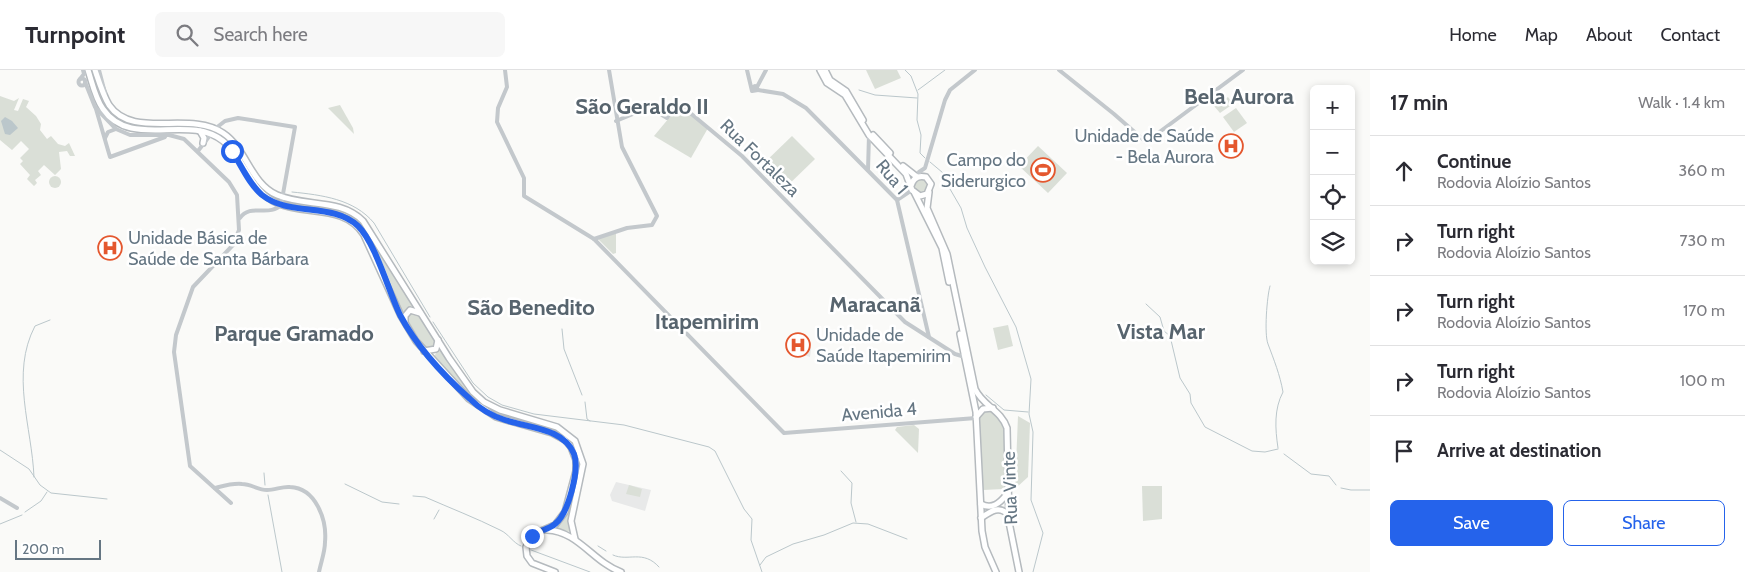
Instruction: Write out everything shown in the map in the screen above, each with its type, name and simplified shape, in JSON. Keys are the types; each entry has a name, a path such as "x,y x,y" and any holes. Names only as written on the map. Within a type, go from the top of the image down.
{"main road":[{"path":"823,70 827,77 846,91 870,134 917,175 929,180 931,184 927,208 947,254 976,418 981,518 985,547 996,572"},
{"path":"823,70 826,83 845,95 870,134 906,174 912,190 943,251 966,357"},
{"path":"85,71 92,76 115,113 129,121 197,123 233,140 263,185 271,192 282,197 337,206 360,218 370,230 420,313 467,385 484,402 506,412 557,427 575,441 583,464 570,521 575,539"},
{"path":"92,76 101,106 120,124 138,130 214,131 232,151 258,190 281,205 336,214 358,227 368,241 405,324 424,351 470,399 484,411 506,420 552,433 565,440 571,447 576,467 566,510 558,522 530,537 526,544 526,553 532,563 555,572"},
{"path":"199,130 204,138 203,143"},
{"path":"912,190 917,175"},
{"path":"912,190 920,196 929,192"},
{"path":"405,324 406,313 413,310 420,313"},
{"path":"424,351 436,349 438,340"},
{"name":"Rua Vinte","path":"966,357 976,392 1004,419 1007,428 1009,516 1019,572"},
{"path":"976,418 983,409 994,408"},
{"path":"981,504 993,506 1008,494"},
{"path":"981,518 997,509 1003,510 1009,516"},
{"path":"544,530 562,532 575,539 606,565 621,572"}],"street":[{"path":"505,70 506,87 498,108 496,122 524,178 524,196 594,239 626,228 652,225 657,216 622,147 616,121 609,70"},
{"path":"747,70 756,88"},
{"path":"756,88 765,70"},
{"path":"917,175 924,168 947,95 961,79 975,70"},
{"path":"1058,70 1146,142 1244,70"},
{"path":"85,71 80,78 92,76"},
{"path":"92,76 87,88 95,107 110,157 168,135"},
{"name":"Rua 1","path":"756,88 782,94 806,108 897,200 929,337"},
{"name":"Rua Fortaleza","path":"616,121 633,114 645,105 667,118 677,102 736,151 905,322 955,354 966,357"},
{"path":"95,107 116,129 139,136 168,135 184,139 229,182 239,202 249,211"},
{"path":"198,151 203,143 226,120 238,118 295,127 281,205 272,210 249,211 240,220"},
{"path":"104,140 108,132 116,129"},
{"path":"868,170 870,134"},
{"path":"138,146 142,141 139,136"},
{"path":"924,168 929,180"},
{"path":"897,200 912,190"},
{"path":"231,503 190,466 174,352 180,317 193,287 233,245 239,230 239,202"},
{"path":"901,239 905,236"},
{"name":"Avenida 4","path":"594,239 784,433 976,418"},
{"path":"215,488 244,484 259,490 270,490 288,486 300,489 312,498 323,517 326,538 319,572"},
{"path":"0,498 17,508"}],"shaded area":[{"path":"866,70 897,70 901,78 875,89"},
{"path":"0,96 14,101 19,98 14,110 18,111 23,99 29,101 26,107 36,116 41,124 40,130 47,139 51,136 58,144 65,146 69,143 75,156 70,156 67,151 59,152 61,169 55,175 44,165 38,171 41,175 35,180 37,183 34,186 27,179 30,175 20,164 23,161 20,158 29,149 21,141 12,150 0,140"},
{"path":"1228,97 1233,104 1220,113 1214,106"},
{"path":"340,105 353,128 354,134 328,108"},
{"path":"679,106 708,128 691,158 654,136"},
{"path":"1236,108 1247,123 1234,132 1223,117"},
{"path":"5,117 18,128 10,135 5,134 1,121"},
{"path":"792,136 815,159 782,191 759,168"},
{"name":"Campo do Siderurgico","path":"1038,146 1067,173 1048,193 1019,166"},
{"path":"55,176 61,182 55,188 49,182"},
{"path":"919,178 925,179 930,184 924,194 915,192 913,186"},
{"path":"285,199 337,208 357,217 370,231 412,306 403,314 373,244 356,221 346,214 332,210 285,203"},
{"path":"616,233 616,253 613,254 598,239"},
{"path":"409,312 417,313 435,342 434,349 425,348 407,319"},
{"path":"1008,325 1013,346 998,350 993,328"},
{"name":"Unidade de Saúde Itapemirim","path":"795,340 811,349 810,357 792,351"},
{"path":"440,347 463,383 481,402 508,415 555,429 567,436 577,447 582,461 582,470 569,523 570,532 554,527 565,515 578,471 565,438 555,432 495,415 467,394 433,358"},
{"path":"985,411 993,412 1001,420 1004,433 1004,489 983,490 979,418"},
{"path":"1018,416 1030,423 1028,477 1015,489"},
{"path":"914,425 919,429 918,453 895,430 897,427"},
{"path":"616,482 651,490 645,511 612,501 610,495"},
{"path":"629,485 642,489 640,497 626,494"},
{"path":"1142,486 1162,486 1162,519 1143,521"}],"waterway":[{"path":"91,70 108,111"},
{"path":"905,70 911,76 918,94 917,120 921,135 920,153 925,158"},
{"path":"918,90 945,70"},
{"path":"859,90 875,95 917,98"},
{"path":"154,127 199,127 223,138"},
{"path":"930,162 949,178 950,189 961,208 967,228 1016,327 1031,379 1029,414 1033,432 1031,500 1043,533 1033,572"},
{"path":"259,184 277,198"},
{"path":"292,192 326,197 347,203 366,215 374,223 430,317"},
{"path":"1270,286 1266,332 1283,392 1278,405 1276,419 1278,448"},
{"path":"1146,304 1160,317 1164,331 1170,336 1180,378 1190,394 1191,403 1205,427 1252,451 1265,452 1278,449"},
{"path":"34,477 24,401 24,363 28,344 35,326 50,320"},
{"path":"433,322 473,383 488,397 502,405 534,414 624,425 709,447 715,451 744,509 752,519 751,540 762,572"},
{"path":"562,329 564,349 582,395"},
{"path":"986,395 1004,410 1028,412"},
{"path":"585,402 587,419 590,421"},
{"path":"0,450 29,469 40,485 51,493 107,499"},
{"path":"1284,454 1311,474 1329,476 1336,485"},
{"path":"841,471 852,483 851,503 856,522"},
{"path":"264,473 265,485"},
{"path":"345,484 382,502 399,504"},
{"path":"1341,488 1370,490"},
{"path":"25,512 41,501 47,492"},
{"path":"268,495 282,572"},
{"path":"413,496 425,497 491,526 503,532 521,546"},
{"path":"434,519 439,510"},
{"path":"0,524 22,515"},
{"path":"760,565 766,557 793,544 824,535 853,523 868,524 907,539"},
{"path":"598,546 606,551"},
{"path":"531,550 590,572"},
{"path":"613,555 619,557 641,557 659,567"}],"place":[{"name":"Unidade de Saúde - Bela Aurora","path":"1231,146"},
{"name":"Campo do Siderurgico","path":"1043,170"},
{"name":"Unidade Básica de Saúde de Santa Bárbara","path":"110,248"},
{"name":"Unidade de Saúde Itapemirim","path":"798,345"}],"district":[{"name":"Bela Aurora","path":"1239,96"},
{"name":"São Geraldo II","path":"642,106"},
{"name":"Maracanã","path":"875,304"},
{"name":"São Benedito","path":"531,307"},
{"name":"Itapemirim","path":"707,321"},
{"name":"Vista Mar","path":"1161,331"},
{"name":"Parque Gramado","path":"294,333"}],"route":[{"path":"232,151 254,186 271,200 281,205 336,214 352,221 358,227 368,241 401,316 416,341 470,399 484,411 496,417 552,433 565,440 574,452 576,460 575,474 565,512 558,522 547,529 538,531 532,536"}]}
